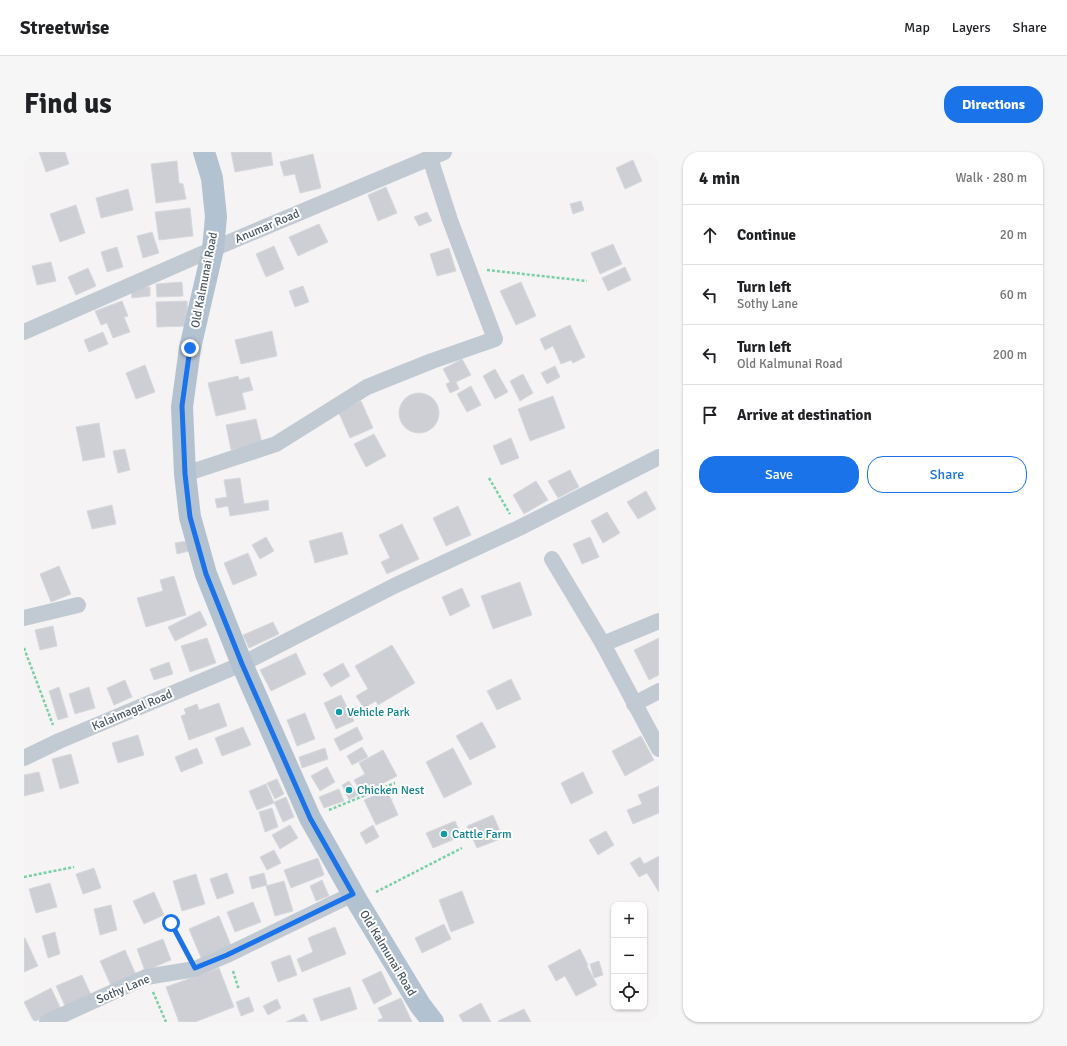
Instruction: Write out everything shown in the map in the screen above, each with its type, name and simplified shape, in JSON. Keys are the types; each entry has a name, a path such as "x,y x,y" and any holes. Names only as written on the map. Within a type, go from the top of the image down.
{"main road":[{"name":"Old Kalmunai Road","path":"204,152 212,178 216,217 213,249 190,348 182,406 185,474 190,517 206,574 242,664 310,818 355,898 420,1005 433,1022"}],"street":[{"name":"Anumar Road","path":"24,332 213,249 444,152"},
{"path":"185,474 276,444 367,387 432,361 495,339 468,268 430,158"},
{"name":"Kalaimagal Road","path":"24,758 59,741 242,664 394,586 519,528 659,456"},
{"path":"552,560 603,644 659,749"},
{"path":"24,618 78,605"},
{"path":"603,644 659,621"},
{"path":"634,704 659,691"},
{"name":"Sothy Lane","path":"48,1022 146,978 195,968 355,898"}],"path":[{"path":"468,268 587,280"},
{"path":"489,478 519,528"},
{"path":"24,648 59,741"},
{"path":"310,818 395,783"},
{"path":"355,898 462,848"},
{"path":"24,877 74,867"},
{"path":"171,923 195,968"},
{"path":"146,978 166,1022"},
{"path":"24,1013 28,1022"}],"building":[{"path":"39,152 65,152 69,164 46,172"},
{"path":"231,152 271,152 273,165 235,172"},
{"path":"313,154 321,188 300,193 295,174 284,176 280,162"},
{"path":"633,160 642,181 625,189 616,168"},
{"path":"177,161 179,183 183,184 186,199 156,203 151,164"},
{"path":"386,187 397,213 378,221 368,195"},
{"path":"128,189 133,210 101,218 96,198"},
{"path":"581,201 584,210 573,214 570,204"},
{"path":"76,205 85,233 60,242 50,214"},
{"path":"190,208 193,236 159,240 155,212"},
{"path":"427,212 432,221 419,226 414,217"},
{"path":"319,224 328,242 298,256 289,237"},
{"path":"152,232 159,253 143,258 137,236"},
{"path":"613,244 622,264 600,274 591,253"},
{"path":"274,246 284,269 266,277 256,254"},
{"path":"117,247 123,267 107,272 101,252"},
{"path":"449,248 456,271 437,276 430,254"},
{"path":"51,262 56,281 37,285 32,266"},
{"path":"625,267 631,280 608,291 602,278"},
{"path":"88,268 96,286 76,295 68,277"},
{"path":"182,282 183,296 157,297 156,284"},
{"path":"521,282 536,316 516,325 500,291"},
{"path":"303,286 309,302 295,307 289,291"},
{"path":"150,287 150,296 132,298 131,288"},
{"path":"122,301 128,316 124,317 130,332 113,338 107,323 101,325 95,311"},
{"path":"187,301 188,326 157,327 156,302"},
{"path":"570,325 585,357 573,363 571,360 561,364 553,346 545,350 540,339"},
{"path":"272,331 277,356 241,364 235,340"},
{"path":"103,332 108,344 89,352 84,340"},
{"path":"462,359 471,375 456,382 459,389 450,393 446,384 450,382 443,369"},
{"path":"145,365 155,392 136,399 126,373"},
{"path":"555,366 560,377 547,384 541,373"},
{"path":"495,369 508,392 495,399 483,376"},
{"path":"523,374 533,393 520,401 510,381"},
{"path":"238,376 239,380 249,377 253,390 242,393 246,409 216,416 208,383"},
{"path":"471,386 481,405 467,412 457,394"},
{"path":"419,393 427,395 433,399 437,405 439,413 437,421 433,427 427,431 419,433 411,431 405,427 401,421 399,413 401,405 405,399 411,395"},
{"path":"553,396 565,428 530,441 518,409"},
{"path":"361,401 373,428 350,438 338,411"},
{"path":"256,419 262,443 231,450 226,425"},
{"path":"99,423 105,457 83,461 76,427"},
{"path":"374,434 386,456 366,467 354,444"},
{"path":"511,438 519,458 501,465 493,446"},
{"path":"125,449 130,470 118,473 113,451"},
{"path":"570,470 579,487 558,498 548,481"},
{"path":"240,478 244,504 268,500 269,510 230,516 228,506 217,508 215,499 227,497 224,480"},
{"path":"536,481 548,500 524,514 513,495"},
{"path":"646,491 656,509 638,519 627,502"},
{"path":"112,505 116,524 92,529 87,511"},
{"path":"458,506 471,535 446,546 433,518"},
{"path":"607,512 620,533 603,543 591,521"},
{"path":"402,524 419,559 387,574 381,562 390,558 379,535"},
{"path":"342,532 348,554 315,563 309,541"},
{"path":"266,537 274,551 260,559 252,545"},
{"path":"590,537 599,557 582,564 573,544"},
{"path":"187,541 189,551 177,554 175,543"},
{"path":"248,553 257,575 233,585 224,563"},
{"path":"59,566 71,594 51,602 40,574"},
{"path":"174,576 186,615 146,627 137,598 163,591 160,580"},
{"path":"520,582 532,615 493,629 481,596"},
{"path":"462,588 470,606 450,616 442,597"},
{"path":"200,611 207,625 175,641 168,627"},
{"path":"273,622 279,634 249,648 243,635"},
{"path":"53,626 57,646 40,650 35,630"},
{"path":"207,638 216,663 190,672 181,646"},
{"path":"659,638 659,675 649,680 634,650"},
{"path":"392,645 415,683 378,705 376,701 364,708 356,696 368,689 355,666"},
{"path":"296,653 306,674 271,691 260,670"},
{"path":"169,662 173,674 154,680 150,669"},
{"path":"343,663 350,676 331,687 323,674"},
{"path":"511,679 521,699 497,710 487,691"},
{"path":"125,680 132,697 114,705 107,688"},
{"path":"59,687 68,717 58,720 49,691"},
{"path":"89,687 95,708 75,714 69,694"},
{"name":"Vehicle Park","path":"341,695 354,721 336,729 324,703"},
{"path":"219,703 227,726 189,740 181,716 186,714 184,709 197,704 199,710"},
{"path":"305,713 315,739 297,746 287,720"},
{"path":"482,722 496,747 470,760 456,736"},
{"path":"243,727 251,745 222,756 215,738"},
{"path":"357,727 363,739 340,751 334,739"},
{"path":"138,735 144,755 118,763 112,743"},
{"path":"641,736 654,760 625,776 612,751"},
{"path":"362,747 368,757 352,765 347,756"},
{"path":"197,748 203,763 181,772 175,757"},
{"path":"325,748 328,759 302,768 299,757"},
{"path":"453,748 472,784 444,798 426,762"},
{"path":"383,750 397,776 362,794 354,780 365,774 359,763"},
{"path":"71,754 79,783 60,789 52,759"},
{"path":"327,767 335,782 320,791 311,776"},
{"path":"39,772 44,791 24,796 24,775"},
{"path":"583,772 593,793 571,804 561,783"},
{"path":"277,779 284,794 275,799 267,783"},
{"name":"Chicken Nest","path":"349,781 358,795 349,800 342,785"},
{"path":"266,784 274,803 257,810 249,791"},
{"path":"659,786 659,813 633,824 627,810 642,804 638,795"},
{"path":"339,789 344,801 324,808 319,797"},
{"path":"387,790 398,815 376,825 364,800"},
{"path":"286,797 294,817 283,822 274,802"},
{"path":"272,808 278,827 265,832 259,812"},
{"path":"493,815 503,838 477,848 467,826"},
{"name":"Cattle Farm","path":"455,821 462,836 433,848 426,833"},
{"path":"290,825 298,838 280,849 272,835"},
{"path":"373,825 379,837 366,844 360,833"},
{"path":"606,831 614,845 598,855 589,840"},
{"path":"274,850 281,863 267,870 260,857"},
{"path":"659,856 659,892 647,873 639,877 630,863 640,857 644,864"},
{"path":"318,858 324,875 291,888 284,870"},
{"path":"94,868 101,888 83,894 76,874"},
{"path":"227,873 234,893 217,899 210,879"},
{"path":"264,873 267,885 252,889 249,877"},
{"path":"196,874 205,904 182,911 173,881"},
{"path":"322,880 329,896 316,901 310,886"},
{"path":"284,881 293,911 275,916 266,886"},
{"path":"50,883 57,907 36,913 29,889"},
{"path":"462,891 474,923 451,932 439,900"},
{"path":"154,892 164,915 144,924 133,901"},
{"path":"253,902 261,922 235,932 227,912"},
{"path":"111,905 117,930 100,935 94,909"},
{"path":"219,916 232,948 202,960 189,929"},
{"path":"444,924 451,939 422,953 415,938"},
{"path":"335,927 346,954 302,972 297,959 313,952 308,938"},
{"path":"55,932 60,954 48,958 42,936"},
{"path":"24,938 38,966 24,972"},
{"path":"163,939 171,960 145,971 137,949"},
{"path":"580,949 597,985 576,996 565,976 556,981 548,966"},
{"path":"125,950 138,979 113,990 100,961"},
{"path":"290,955 297,975 278,982 271,962"},
{"path":"599,961 603,975 594,978 590,964"},
{"path":"219,968 234,1007 195,1022 179,1022 166,987"},
{"path":"381,971 392,994 374,1004 362,980"},
{"path":"82,975 91,995 65,1006 56,986"},
{"path":"350,987 357,1009 321,1021 313,999"},
{"path":"51,988 61,1009 34,1022 24,1002"},
{"path":"249,997 254,1011 241,1016 236,1002"},
{"path":"401,998 412,1022 379,1022 378,1020 383,1018 378,1008"},
{"path":"277,999 281,1008 268,1015 263,1006"},
{"path":"481,1003 491,1022 463,1022 459,1015"},
{"path":"524,1009 531,1022 498,1021"},
{"path":"304,1014 308,1022 286,1022"}],"place":[{"name":"Vehicle Park","path":"339,712"},
{"name":"Chicken Nest","path":"349,790"},
{"name":"Cattle Farm","path":"444,834"}],"route":[{"path":"171,923 195,968 227,955 353,894 310,818 242,664 206,574 190,517 185,474 182,406 190,348"}]}
